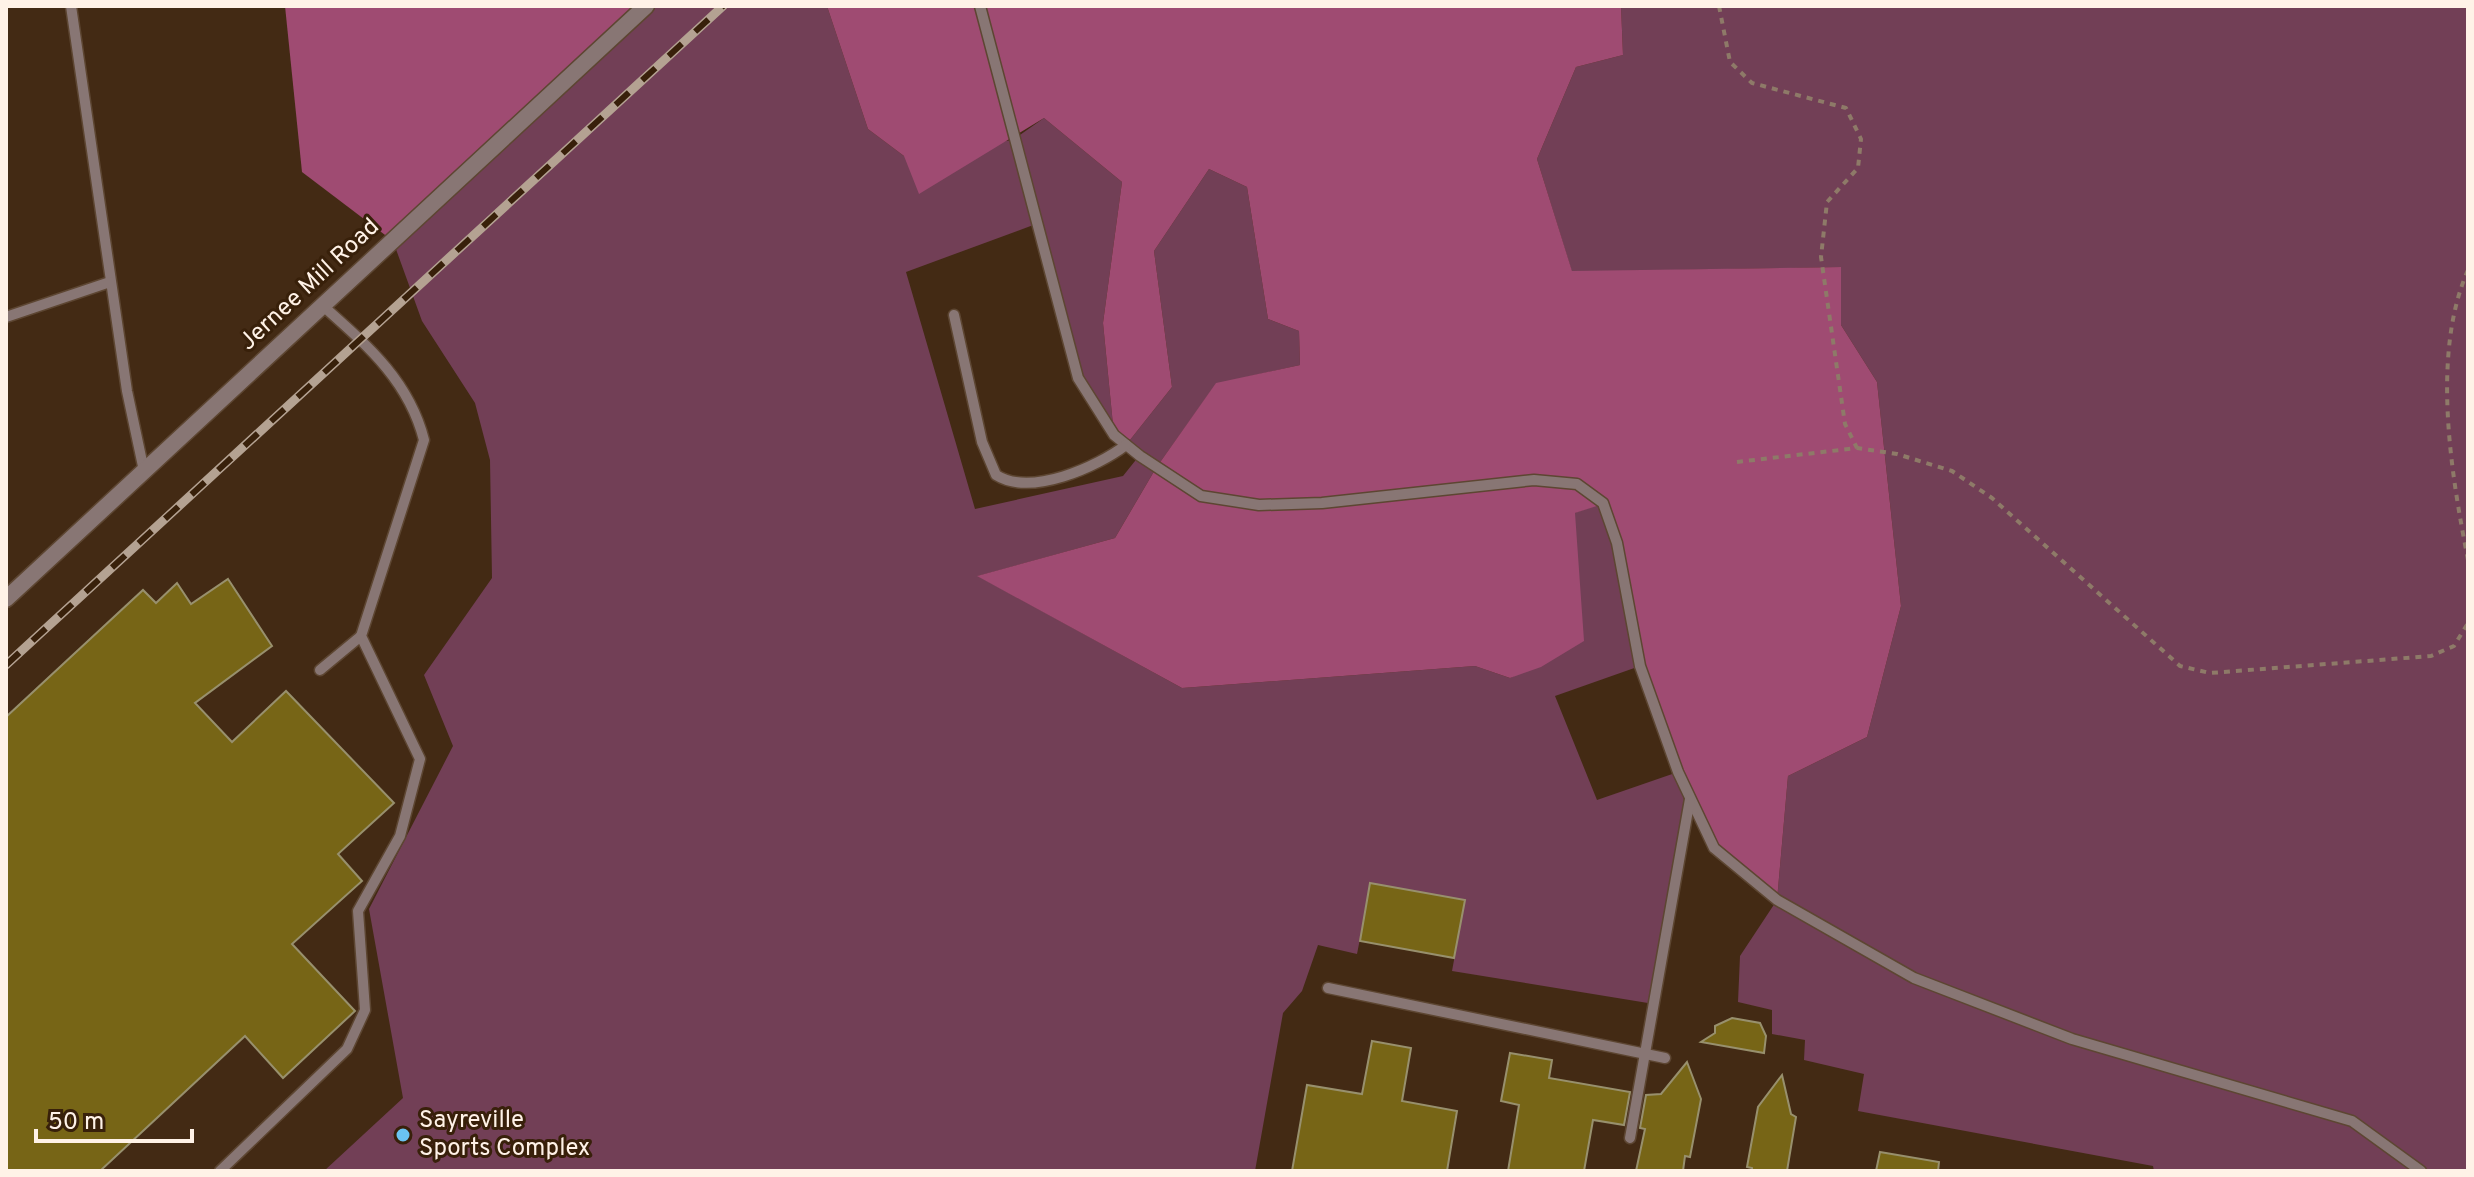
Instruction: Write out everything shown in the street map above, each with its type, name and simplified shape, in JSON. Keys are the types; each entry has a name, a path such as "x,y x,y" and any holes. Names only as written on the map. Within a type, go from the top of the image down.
{"street":[{"name":"Jernee Mill Road","path":"6,599 646,6"}],"lane":[{"path":"71,6 127,391 144,471"},
{"path":"980,6 1078,378 1114,435 1126,445 1201,496 1259,505 1322,503 1534,480 1577,484 1603,503 1617,543 1640,666 1690,797 1714,848 1777,900 1914,978 2072,1039 2343,1118 2421,1171"},
{"path":"6,317 110,282"},
{"path":"320,670 361,636 424,440 416,408 374,351 323,306"},
{"path":"954,315 982,442 996,475 1018,483 1072,474 1106,459 1126,445"},
{"path":"220,1171 347,1049 365,1010 358,911 400,836 420,759 361,636"},
{"path":"1630,1138 1690,797"},
{"path":"1328,988 1665,1058"}],"path":[{"path":"1719,6 1730,62 1752,83 1846,108 1861,139 1858,168 1827,202 1821,257 1845,424 1857,448"},
{"path":"2468,270 2448,346 2452,466 2468,560"},
{"path":"1737,462 1857,448 1897,454 1952,471 1992,498 2180,666 2210,673 2301,664 2401,661 2431,656 2454,646 2468,623"}],"shaded area":[{"path":"285,6 646,6 393,241 302,172"},
{"path":"646,6 827,6 868,129 904,156 1013,140 1044,118 1122,182 1103,323 1114,435 1078,378 1036,224 906,272 975,509 1123,476 1139,456 1126,445 1172,387 1154,251 1209,169 1247,187 1268,319 1299,331 1300,365 1216,384 1156,468 1115,538 978,576 1182,688 1475,666 1510,678 1583,641 1574,513 1603,503 1640,666 1555,696 1597,800 1678,772 1690,797 1654,1004 1452,971 1465,900 1371,883 1357,954 1318,945 1302,991 1283,1013 1255,1171 324,1171 403,1098 369,909 453,746 424,675 492,578 490,460 475,403 422,321 393,241"},
{"path":"827,6 1621,6 1623,55 1576,67 1537,159 1572,271 1841,267 1841,325 1877,382 1901,606 1867,737 1788,776 1777,900 1714,848 1640,666 1603,504 1575,513 1584,641 1541,667 1510,678 1475,666 1182,688 977,576 1115,538 1156,468 1216,383 1300,365 1299,331 1268,319 1247,187 1209,169 1154,251 1172,387 1126,445 1114,435 1103,323 1122,182 1044,118 919,194 904,156 868,129"},
{"path":"1621,6 2468,6 2468,1171 2154,1171 2153,1166 1858,1111 1864,1074 1804,1060 1805,1040 1772,1034 1772,1010 1738,1002 1740,956 1777,900 1788,776 1867,737 1901,606 1877,382 1841,325 1840,267 1572,272 1537,159 1576,67 1623,55"}],"building":[{"path":"228,579 272,646 195,703 232,742 286,691 394,803 338,854 362,881 292,944 355,1011 283,1078 245,1036 100,1171 6,1171 6,717 143,590 156,603 177,583 191,604"},
{"path":"1370,883 1465,900 1454,958 1360,941"},
{"path":"1732,1018 1760,1023 1766,1036 1764,1053 1701,1042 1715,1033 1715,1026"},
{"path":"1372,1041 1411,1048 1402,1101 1457,1111 1447,1171 1292,1171 1307,1085 1362,1094"},
{"path":"1510,1053 1552,1060 1549,1078 1630,1092 1624,1125 1593,1120 1584,1171 1508,1171 1519,1105 1501,1101"},
{"path":"1687,1062 1701,1099 1690,1157 1685,1156 1683,1171 1636,1171 1645,1129 1640,1128 1646,1095 1661,1094"},
{"path":"1782,1075 1791,1114 1796,1117 1787,1171 1752,1171 1747,1167 1758,1107"},
{"path":"1880,1152 1939,1162 1938,1171 1876,1171"}],"railway":[{"path":"6,665 723,6"}],"place":[{"name":"Sayreville Sports Complex","path":"403,1135"}]}
